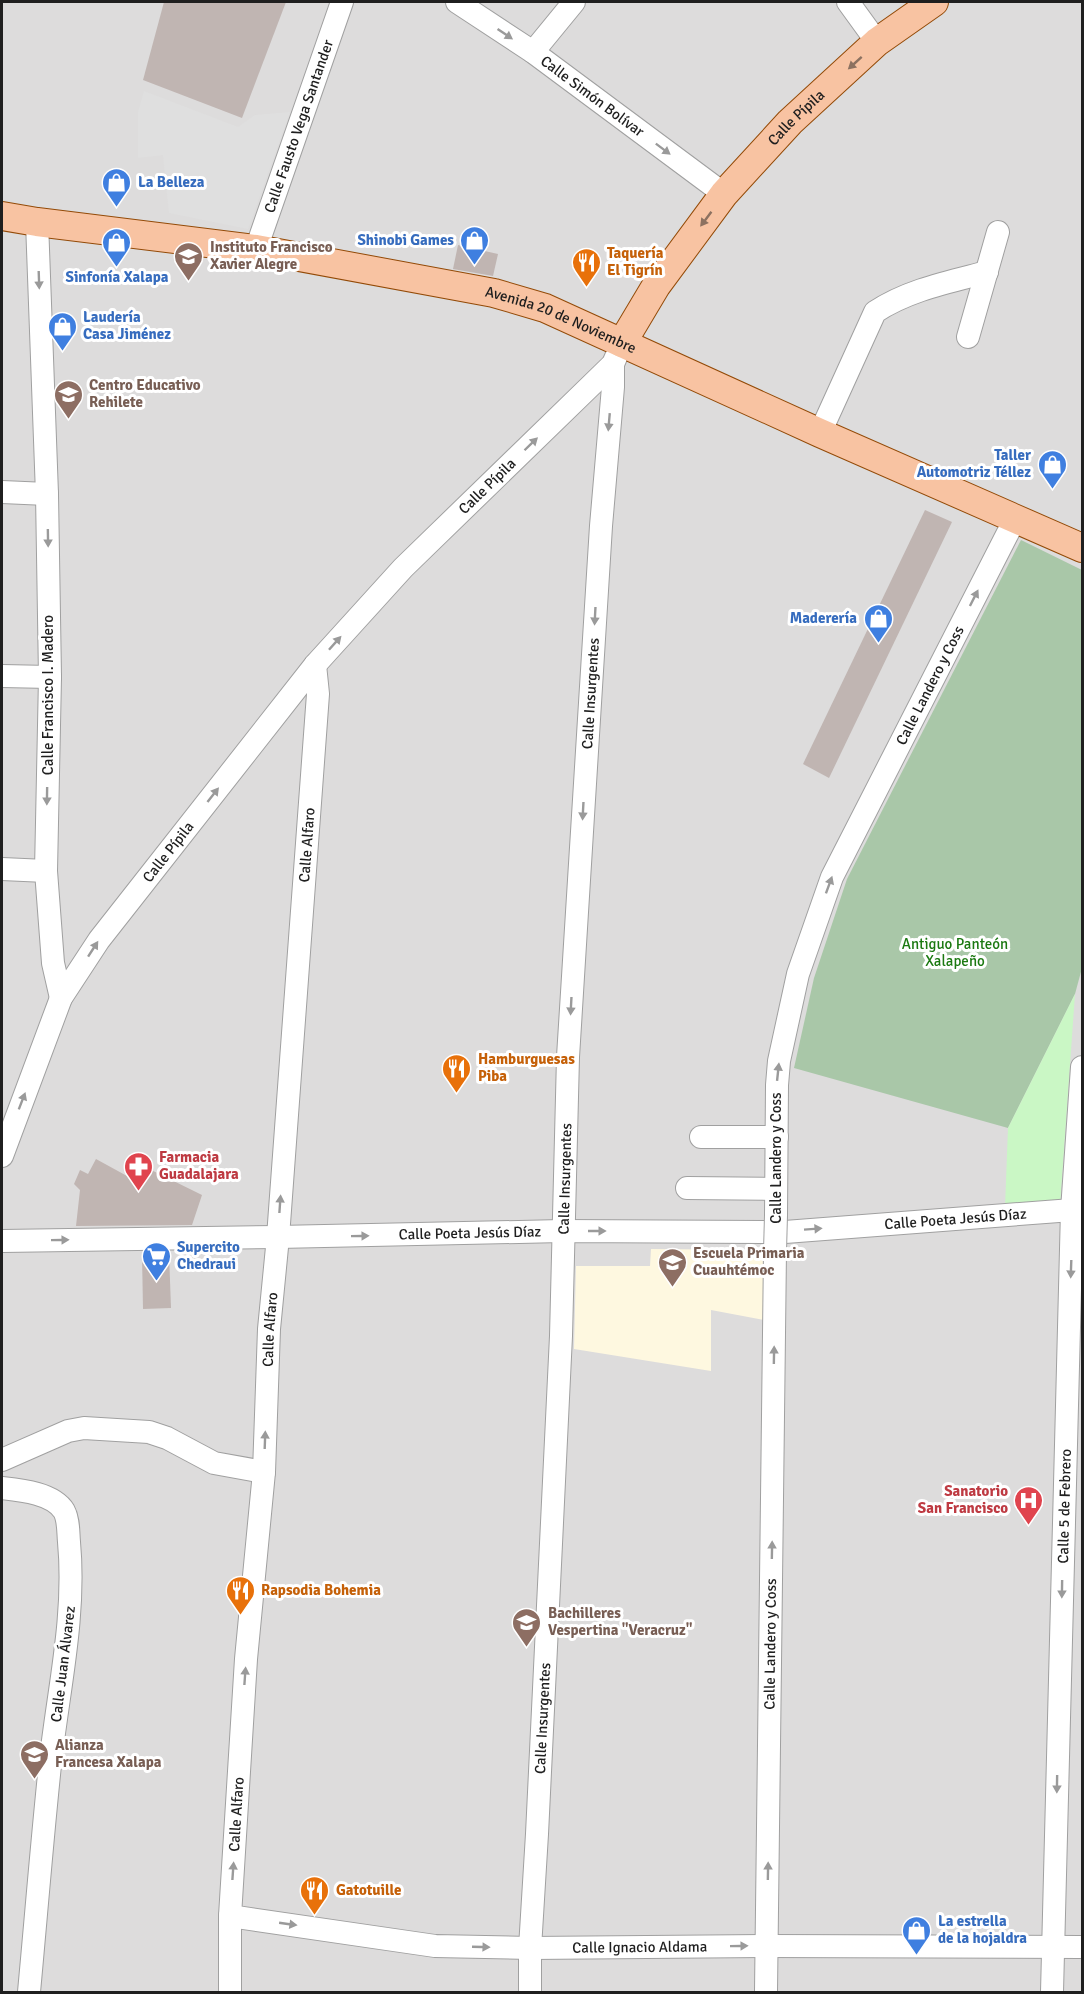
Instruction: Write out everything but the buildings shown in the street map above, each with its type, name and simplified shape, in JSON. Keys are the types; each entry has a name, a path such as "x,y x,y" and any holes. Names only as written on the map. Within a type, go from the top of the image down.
{"main road":[{"name":"Calle Pípila","path":"617,353 656,286 724,194 790,122 877,42 934,2"},
{"name":"Avenida 20 de Noviembre","path":"2,216 256,249 494,293 545,308 617,353 820,433 1083,548"}],"street":[{"name":"Calle Fausto Vega Santander","path":"256,249 342,2"},
{"name":"Calle Simón Bolívar","path":"457,2 532,52 724,194"},
{"path":"532,52 574,2"},
{"path":"849,2 877,42"},
{"name":"Calle Francisco I. Madero","path":"37,222 47,494 50,677 46,871 53,963 62,998"},
{"path":"968,337 998,232"},
{"path":"820,433 875,312 889,303 929,287 987,272"},
{"name":"Calle Pípila","path":"62,998 99,940 315,665 404,568 617,353"},
{"name":"Calle Insurgentes","path":"530,1992 530,1948 560,1347 570,1033 601,526 617,353"},
{"path":"2,492 47,494"},
{"name":"Calle Landero y Coss","path":"766,1992 779,1061 798,974 832,877 1015,519"},
{"name":"Calle Alfaro","path":"230,1992 230,1916 246,1659 264,1472 269,1329 278,1237 318,694 315,665"},
{"path":"2,676 50,677"},
{"path":"2,869 46,871"},
{"path":"2,1156 62,998"},
{"name":"Calle 5 de Febrero","path":"1053,1992 1075,1379 1077,1210 1083,1067"},
{"path":"701,1137 777,1137"},
{"path":"687,1188 776,1189"},
{"name":"Calle Poeta Jesús Díaz","path":"2,1241 562,1231 784,1232 1077,1210"},
{"path":"2,1460 68,1431 84,1428 149,1432 167,1438 214,1463 264,1472"},
{"name":"Calle Juan Álvarez","path":"2,1488 30,1491 57,1503 64,1511 68,1521 71,1566 70,1610 50,1764 29,1992"},
{"name":"Calle Ignacio Aldama","path":"230,1916 435,1946 530,1948 1083,1947"}],"shaded area":[{"path":"2,2 1082,2 1082,1992 2,1992"},
{"path":"144,91 238,127 255,115 290,112 248,229 169,213 163,155 138,158 138,112"},
{"name":"Escuela Primaria Cuauhtémoc","path":"651,1249 767,1250 770,1321 711,1310 711,1371 574,1349 576,1266 650,1266"}],"green space":[{"name":"Antiguo Panteón Xalapeño","path":"1021,540 1082,570 1082,968 1075,994 1008,1128 794,1068 814,978 847,879"},
{"path":"1075,994 1060,1206 1005,1207 1008,1128"}],"place":[{"name":"La Belleza","path":"117,208"},
{"name":"Shinobi Games","path":"475,266"},
{"name":"Sinfonía Xalapa","path":"117,268"},
{"name":"Instituto Francisco Xavier Alegre","path":"189,282"},
{"name":"Taquería El Tigrín","path":"586,288"},
{"name":"Laudería Casa Jiménez","path":"62,352"},
{"name":"Centro Educativo Rehilete","path":"68,420"},
{"name":"Taller Automotriz Téllez","path":"1052,490"},
{"name":"Maderería","path":"878,644"},
{"name":"Hamburguesas Piba","path":"457,1094"},
{"name":"Farmacia Guadalajara","path":"138,1192"},
{"name":"Supercito Chedraui","path":"156,1282"},
{"name":"Escuela Primaria Cuauhtémoc","path":"672,1288"},
{"name":"Sanatorio San Francisco","path":"1029,1526"},
{"name":"Rapsodia Bohemia","path":"240,1616"},
{"name":"Bachilleres Vespertina \"Veracruz\"","path":"527,1648"},
{"name":"Alianza Francesa Xalapa","path":"34,1780"},
{"name":"Gatotuille","path":"315,1916"},
{"name":"La estrella de la hojaldra","path":"917,1956"}]}
